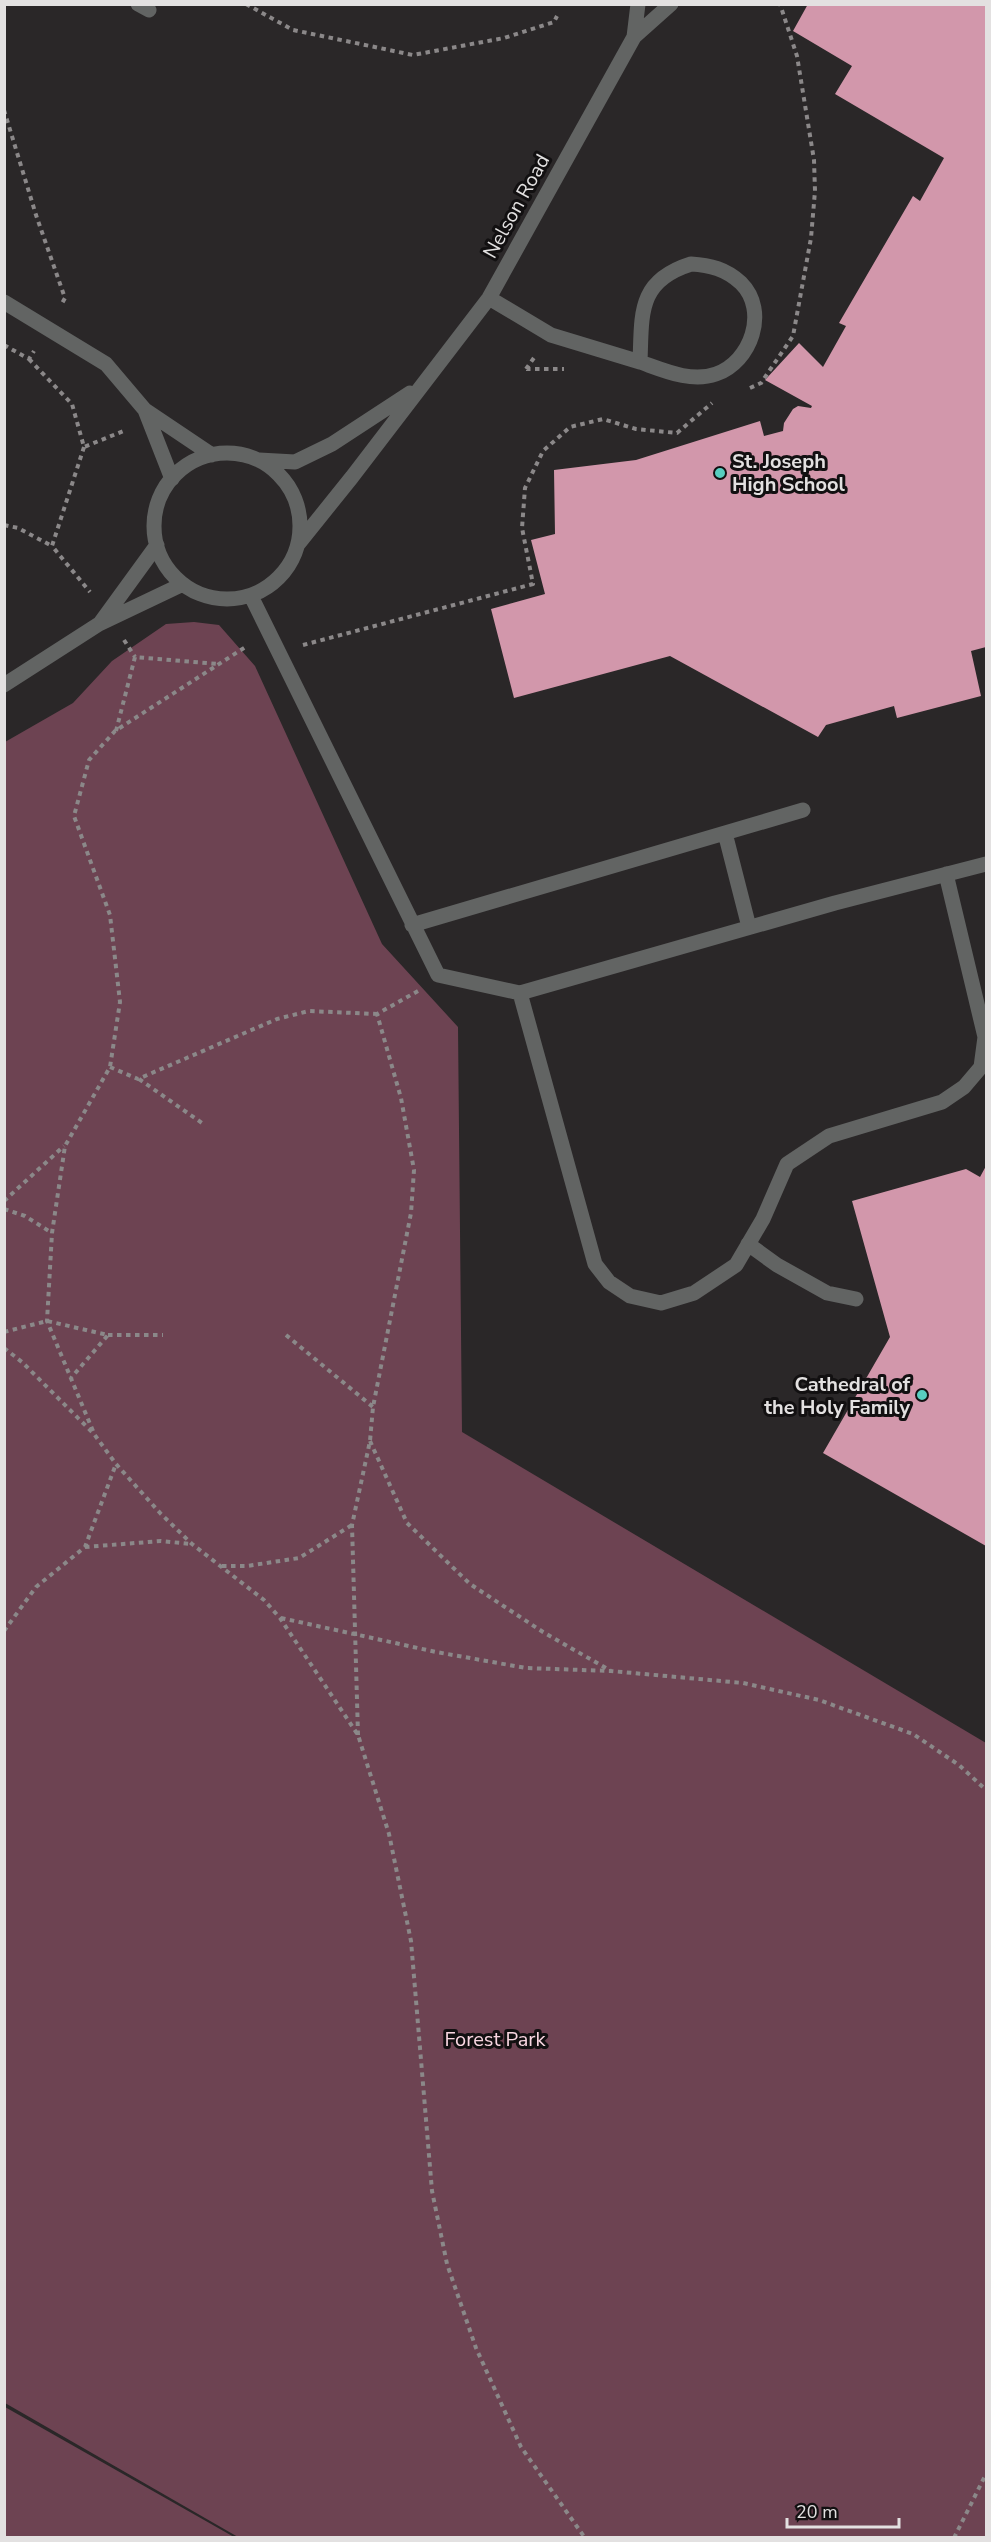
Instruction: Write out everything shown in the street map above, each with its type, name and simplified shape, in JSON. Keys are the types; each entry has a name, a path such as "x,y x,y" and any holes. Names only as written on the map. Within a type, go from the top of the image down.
{"street":[{"name":"Nelson Road","path":"634,37 638,4"},
{"name":"Nelson Road","path":"299,543 489,298 634,37 671,4"},
{"path":"489,298 551,335 680,375 698,377 716,375 732,366 744,353 753,338 755,319 752,302 743,285 728,273 710,265 691,264 672,270 657,283 645,299 641,318 640,362"},
{"path":"4,302 106,364 145,411 212,455"},
{"name":"Nelson Road","path":"259,460 295,462 332,444 421,386"},
{"path":"145,411 172,478"},
{"path":"235,454 259,460 279,475 293,495 300,519 299,543 289,566 273,584 251,596 227,600 203,595 183,584 166,567 157,546 154,522 159,499 172,478 190,464 212,455 235,454"},
{"path":"99,624 157,546"},
{"path":"4,685 99,624 183,584"},
{"path":"251,596 438,975 520,993 749,927 987,864"},
{"path":"412,925 803,810"},
{"path":"725,833 749,927"},
{"path":"520,993 595,1264 609,1282 630,1296 661,1303 694,1293 736,1265 763,1219 787,1164 829,1136 942,1102 964,1087 981,1067 985,1037 946,874"},
{"path":"748,1244 777,1265 827,1293 856,1299"}],"path":[{"path":"246,4 293,30 413,55 504,38 554,22 557,16"},
{"path":"742,391 761,383 793,336 811,238 815,191 814,160 797,56 780,4"},
{"path":"4,110 36,215 65,298 48,328"},
{"path":"29,359 72,404 84,447 52,546"},
{"path":"279,651 533,584 522,528 525,488 543,451 570,428 603,419 636,429 677,433 713,402"},
{"path":"84,447 133,427"},
{"path":"4,525 18,528 52,546 65,561"},
{"path":"4,1201 64,1146 110,1067 120,1002 110,915 74,816 89,760 116,731 269,632"},
{"path":"116,731 135,657 219,664"},
{"path":"138,1079 277,1019 309,1011 377,1014 415,994 438,975"},
{"path":"377,1014 401,1098 414,1170 411,1213 374,1407 370,1441 352,1525 358,1735 389,1834 411,1941 432,2191 447,2264 476,2348 521,2447 585,2538"},
{"path":"110,1067 138,1079 202,1124"},
{"path":"64,1146 52,1233 46,1321 94,1434"},
{"path":"4,1209 25,1216 52,1233"},
{"path":"4,1332 46,1321 108,1335 163,1335"},
{"path":"70,1378 108,1335"},
{"path":"286,1335 374,1407"},
{"path":"4,1347 94,1434 116,1464 161,1514 192,1544 264,1600 280,1618 358,1735"},
{"path":"370,1441 407,1523 470,1584 543,1632 612,1671"},
{"path":"4,1631 36,1587 85,1547 116,1464"},
{"path":"220,1566 247,1566 299,1558 352,1525"},
{"path":"85,1547 161,1540 192,1544"},
{"path":"280,1618 355,1636 526,1668 612,1671 743,1683 819,1700 913,1734 959,1765 987,1790"},
{"path":"954,2538 987,2474"}],"green space":[{"name":"Forest Park","path":"194,622 219,625 255,666 382,944 458,1027 462,1432 986,1743 986,2537 238,2537 5,2403 5,742 73,703 112,661 166,624"},
{"path":"5,2407 234,2537 5,2537"}],"building":[{"path":"808,4 986,4 986,647 971,651 981,696 897,718 894,706 826,725 818,737 670,656 514,698 491,609 545,594 531,540 555,534 554,470 636,460 760,421 764,436 783,431 784,423 793,409 798,406 811,408 812,406 765,380 799,343 823,367 846,326 839,323 913,196 920,201 944,158 835,94 852,66 793,31"},
{"name":"Cathedral of the Holy Family","path":"986,1166 986,1546 823,1453 890,1337 852,1201 966,1169 980,1177"}],"place":[{"name":"St. Joseph High School","path":"720,473"},
{"name":"Cathedral of the Holy Family","path":"922,1395"}]}
